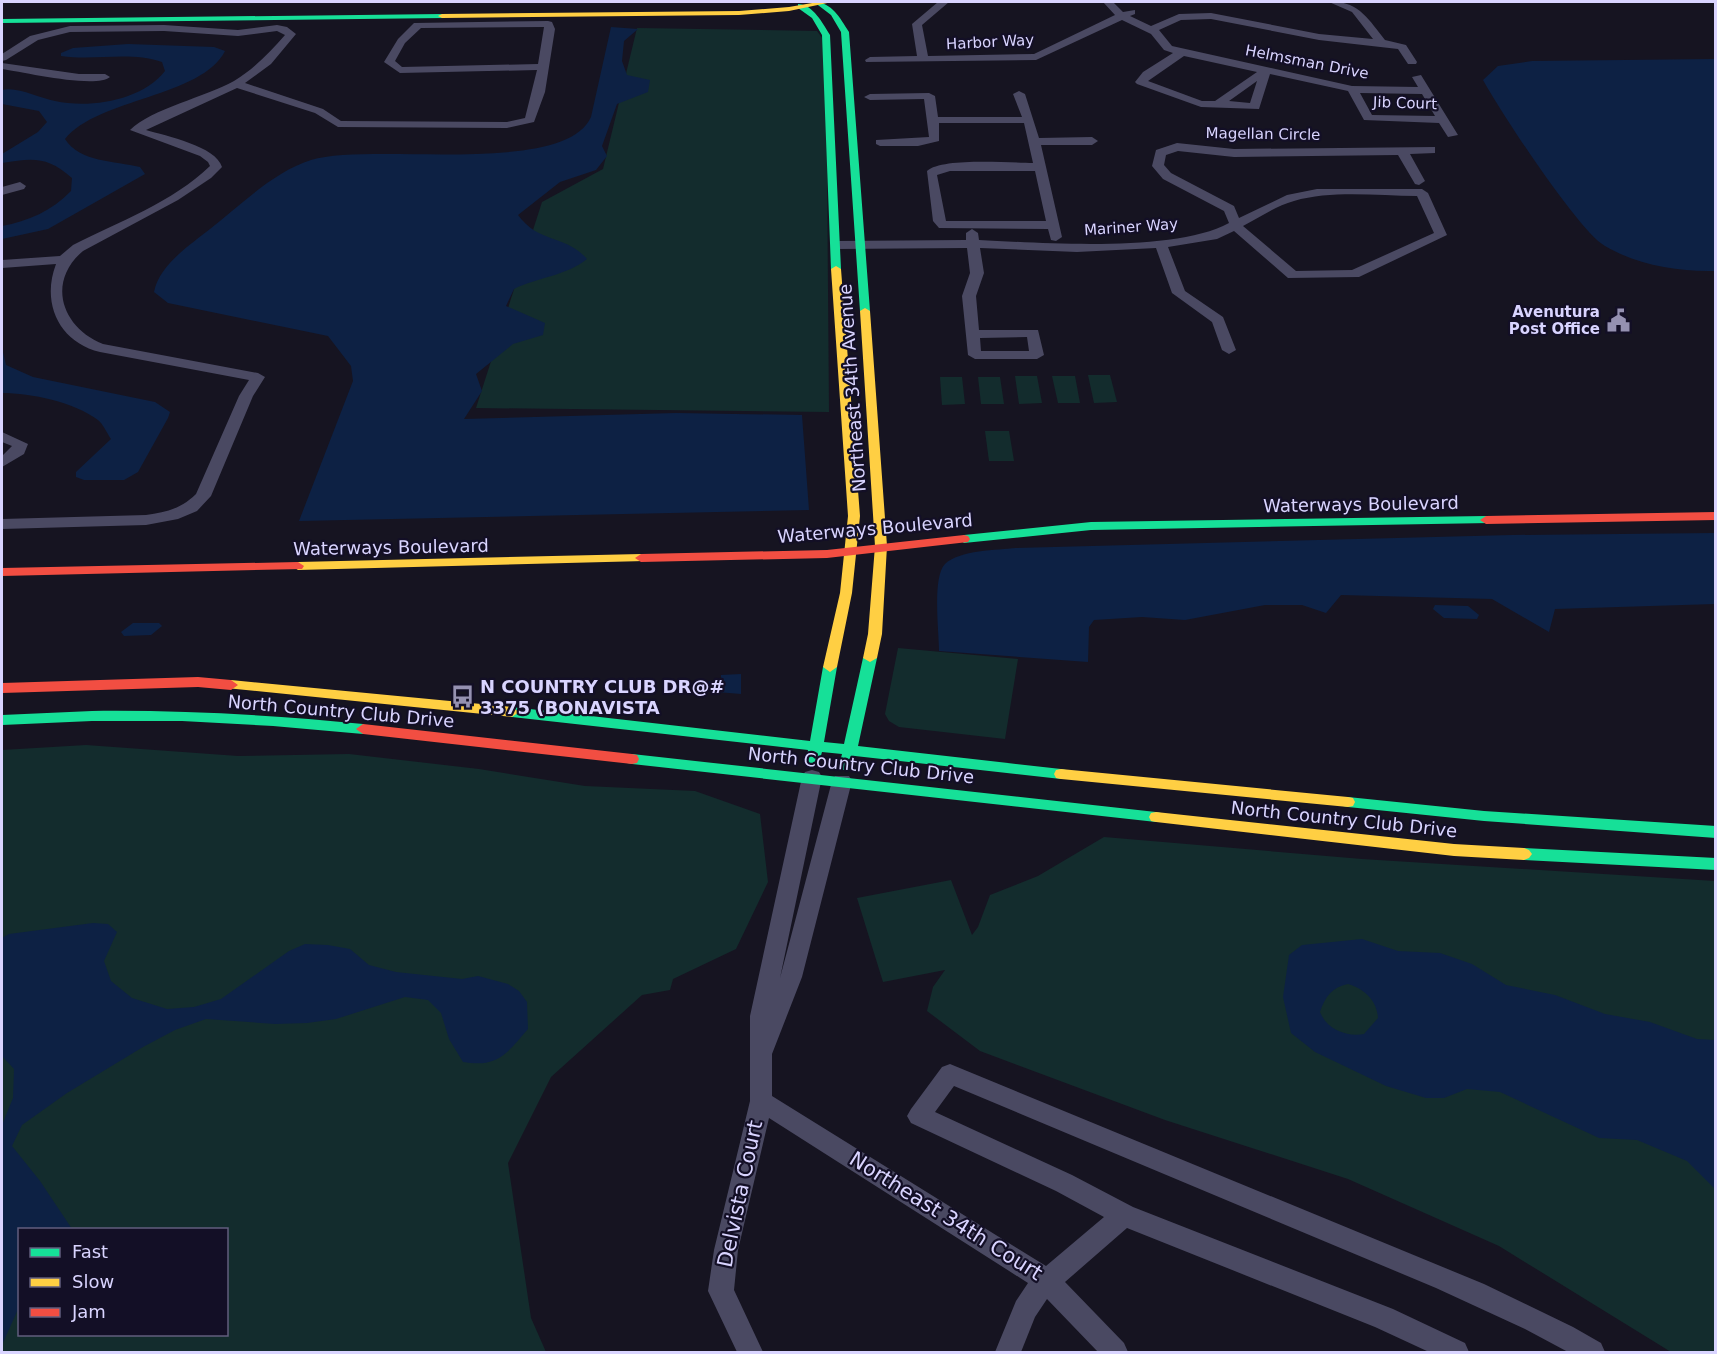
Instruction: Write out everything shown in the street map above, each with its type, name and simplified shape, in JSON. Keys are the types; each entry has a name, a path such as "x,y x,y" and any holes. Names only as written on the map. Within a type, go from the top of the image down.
{"street":[{"path":"2,21 255,18 730,7 823,2"},
{"name":"Northeast 34th Avenue","path":"823,2 846,32 859,239 888,531 881,546 875,634 842,781"},
{"name":"Harbor Way","path":"922,59 917,24 944,2"},
{"path":"1108,2 1126,14 1157,29 1179,17 1211,16 1319,37 1402,47 1412,62"},
{"path":"1121,2 1126,14"},
{"path":"1334,2 1356,10 1380,43"},
{"name":"Northeast 34th Avenue","path":"797,3 815,17 826,35 837,240 847,535 851,550 815,746 812,777"},
{"path":"2,14 255,18 271,30 286,30 291,34 267,62 237,84 201,98 136,130 204,153 214,159 216,167 212,173 78,248 64,260 55,283 55,299 68,331 81,340 100,348 258,377 246,396 203,496 191,508 172,516 146,520 2,524"},
{"name":"Harbor Way","path":"870,60 1036,57 1126,14"},
{"path":"2,58 34,38 70,29 164,28 238,33 255,18"},
{"path":"237,84 319,111 338,124 507,125 530,120 539,92 550,29 548,24 418,25 408,32 389,62 400,70 543,67"},
{"name":"Helmsman Drive","path":"1157,29 1168,48 1182,52 1352,89 1427,91"},
{"path":"1182,52 1147,74 1141,82 1201,104 1256,107 1266,70"},
{"path":"2,66 79,77 105,77"},
{"path":"1218,104 1266,70"},
{"name":"Jib Court","path":"1418,77 1443,120"},
{"name":"Jib Court","path":"1352,89 1368,118 1443,120"},
{"path":"1019,94 1035,142 1041,167 1056,236 943,225 939,221 931,174 935,170 1041,167"},
{"path":"870,97 929,96 935,139 880,142"},
{"path":"933,120 1029,120"},
{"path":"1443,120 1452,135"},
{"path":"1035,142 1092,141"},
{"name":"Magellan Circle","path":"1402,151 1417,188 1441,235 1354,274 1293,275 1234,221 1230,209 1167,176 1158,166 1160,153 1177,147 1234,153 1431,150"},
{"path":"2,191 20,186"},
{"name":"Mariner Way","path":"837,240 1156,236 1199,230 1234,221 1268,207 1309,195 1417,188"},
{"name":"Mariner Way","path":"1056,236 1161,244 1217,236 1234,221"},
{"path":"972,238 977,273 969,296 972,334"},
{"path":"1161,244 1179,294 1218,320 1229,350"},
{"path":"2,264 64,260"},
{"path":"2,436 20,444 19,451 2,462"},
{"name":"Waterways Boulevard","path":"1007,520 1119,513 1716,503"},
{"name":"Waterways Boulevard","path":"2,572 827,554 881,546 1091,526 1716,516"},
{"name":"Waterways Boulevard","path":"847,535 888,531"},
{"name":"North Country Club Drive","path":"2,688 198,682 448,705 1083,776 1484,816 1716,832"},
{"name":"North Country Club Drive","path":"2,720 60,715 198,716 333,726 812,777 1454,850 1716,864"},
{"path":"761,1101 761,1016 809,801 812,777"},
{"path":"760,1063 791,977 842,781"},
{"path":"1456,1353 1384,1318 1124,1215 1064,1183 919,1116 950,1074 1168,1162 1473,1291 1554,1330 1592,1353"},
{"name":"Northeast 34th Court","path":"761,1101 1046,1280 1124,1215"},
{"name":"Delvista Court","path":"750,1353 721,1291 726,1250 761,1101"},
{"path":"1008,1353 1026,1310 1046,1280 1115,1353"}],"green space":[{"path":"637,28 817,31 826,43 829,412 476,408 542,202 603,169"},
{"path":"1088,375 1110,375 1117,402 1094,403"},
{"path":"1015,376 1037,376 1042,403 1019,404"},
{"path":"1052,376 1075,376 1080,403 1058,403"},
{"path":"940,377 962,377 965,404 942,405"},
{"path":"978,377 1000,377 1004,404 981,404"},
{"path":"985,431 1009,431 1014,461 989,461"},
{"path":"898,648 1018,659 1005,739 899,727 889,721 885,714"},
{"path":"86,745 238,756 349,754 479,769 585,786 695,791 760,814 768,882 736,949 673,979 670,990 642,995 551,1077 508,1163 531,1318 546,1352 2,1352 2,750"},
{"path":"1104,837 1362,859 1715,881 1715,1352 1671,1352 1499,1246 1348,1179 1165,1120 980,1051 927,1011 933,987 945,970 883,982 857,898 951,880 972,935 978,927 990,895 1038,876"}],"water":[{"path":"611,27 638,29 624,41 622,61 627,75 650,80 648,92 617,104 602,146 607,156 596,170 560,182 518,215 535,231 570,246 587,259 561,273 514,289 506,306 545,323 543,335 513,344 476,374 482,391 464,419 676,413 802,415 809,510 299,521 353,381 351,366 328,336 168,303 154,292 162,273 185,249 258,190 284,172 311,160 339,155 506,152 544,146 574,135 591,117"},
{"path":"128,44 214,47 225,51 213,66 195,78 101,114 80,125 65,139 71,147 88,156 140,167 145,174 48,229 2,239 2,226 48,210 64,198 71,191 72,178 55,166 39,160 2,163 2,154 38,132 47,122 39,111 2,104 2,90 21,91 49,100 84,104 115,100 130,95 155,81 165,71 162,62 137,57 61,56 61,53 73,48"},
{"path":"1715,59 1715,271 1673,269 1644,263 1605,246 1577,219 1559,195 1483,80 1498,66 1532,61"},
{"path":"2,348 6,365 33,377 155,402 170,412 138,472 124,480 84,480 76,477 76,472 111,439 98,420 77,408 39,397 2,393"},
{"path":"1715,533 1715,604 1555,609 1549,632 1492,599 1341,595 1326,613 1302,605 1265,605 1185,620 1142,617 1094,620 1089,627 1088,662 939,651 937,592 941,571 951,559 979,552 1016,548 1512,535"},
{"path":"1435,605 1468,606 1479,615 1477,619 1444,618 1433,609"},
{"path":"133,623 159,623 162,626 151,635 124,636 121,632"},
{"path":"741,674 741,694 705,691 706,682 721,680 721,675"},
{"path":"93,923 108,924 117,932 104,961 111,981 132,998 167,1009 194,1007 221,999 289,951 305,944 350,949 369,965 396,972 462,979 478,976 508,984 519,991 527,1002 528,1029 501,1057 485,1063 463,1062 449,1039 441,1013 428,1000 405,997 336,1019 307,1023 275,1024 206,1019 175,1030 143,1047 67,1093 22,1125 12,1146 40,1181 71,1228 18,1228 18,1309 2,1345 2,1125 13,1098 14,1069 2,1056 2,938 9,934"},
{"path":"1362,939 1398,951 1440,953 1472,964 1506,985 1555,995 1605,1014 1650,1022 1697,1039 1715,1040 1715,1189 1687,1161 1637,1140 1599,1138 1500,1092 1467,1089 1444,1098 1426,1098 1386,1086 1315,1052 1291,1033 1283,997 1289,955 1302,945","holes":["1342,985 1354,986 1365,992 1373,1001 1378,1018 1364,1034 1358,1035 1344,1033 1333,1028 1320,1012 1333,990"]}],"traffic: fast":[{"path":"817,2 834,14 845,32 865,311"},
{"path":"801,6 815,17 826,35 836,269"},
{"path":"2,21 442,16"},
{"path":"964,539 1091,526 1486,520"},
{"path":"846,766 870,658"},
{"path":"813,762 830,667"},
{"path":"512,712 1061,774"},
{"path":"2,720 47,717 182,716 363,729"},
{"path":"632,759 1156,817"},
{"path":"1348,802 1484,816 1716,832"},
{"path":"1524,854 1716,864"}],"traffic: slow":[{"path":"442,16 739,13 789,9 828,2"},
{"path":"830,667 846,593 854,516 836,269"},
{"path":"865,311 881,546 875,634 870,658"},
{"path":"298,566 641,558"},
{"path":"231,685 512,712"},
{"path":"1061,774 1348,802"},
{"path":"1156,817 1454,850 1524,854"}],"traffic: jam":[{"path":"1486,520 1716,516"},
{"path":"641,558 827,554 964,539"},
{"path":"2,572 298,566"},
{"path":"2,688 198,682 231,685"},
{"path":"363,729 632,759"}],"place":[{"name":"Avenutura Post Office","path":"1618,321"},
{"name":"N COUNTRY CLUB DR@# 3375 (BONAVISTA","path":"462,696"}]}
